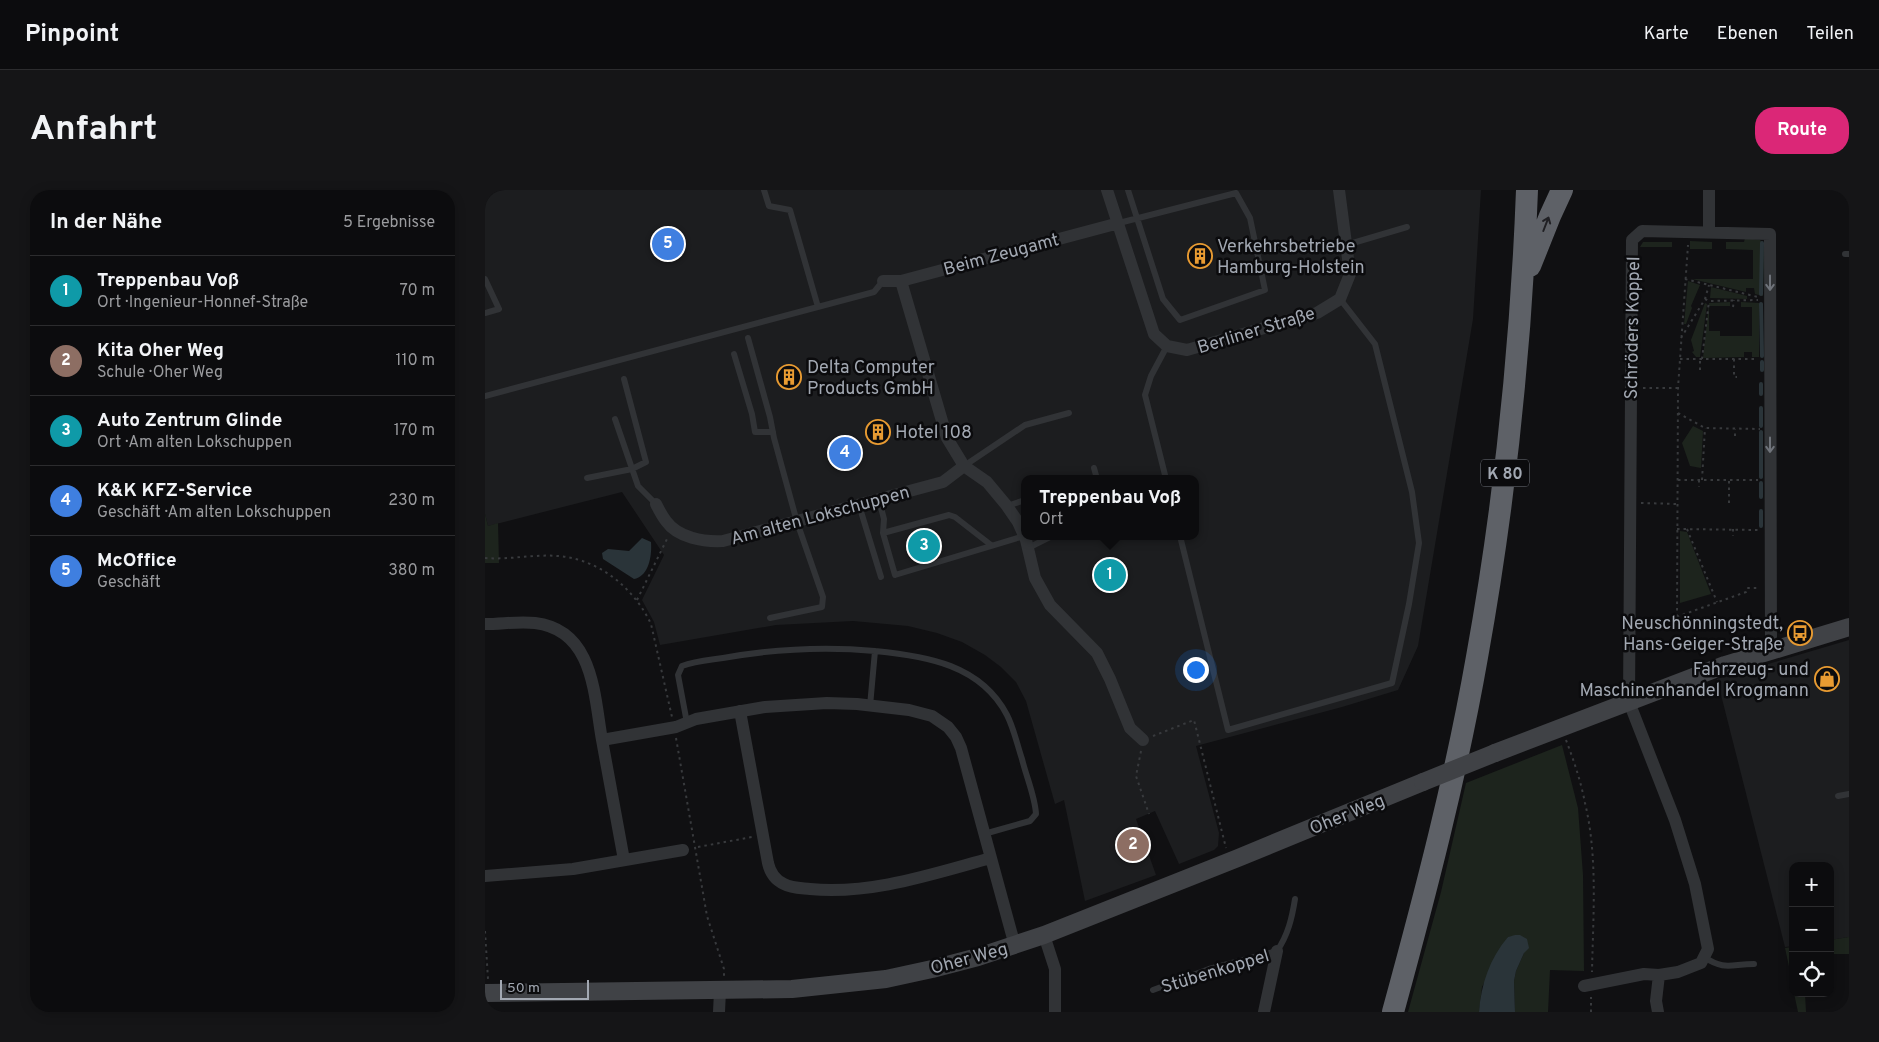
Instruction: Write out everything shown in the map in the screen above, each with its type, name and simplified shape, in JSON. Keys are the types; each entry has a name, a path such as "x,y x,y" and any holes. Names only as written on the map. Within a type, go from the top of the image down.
{"highway":[{"name":"K 80","path":"1393,1012 1445,811 1477,659 1509,449 1522,286 1527,190"},
{"path":"1522,286 1562,190"}],"street":[{"path":"1107,190 1154,334 1167,346"},
{"path":"1339,190 1350,274 1340,299"},
{"path":"1709,190 1709,232"},
{"name":"Beim Zeugamt","path":"883,281 901,281 1119,223"},
{"name":"Schröders Koppel","path":"1629,702 1633,240 1642,231 1770,234 1771,650"},
{"path":"901,281 947,438 964,466 987,482 1019,522 1021,528"},
{"name":"Berliner Straße","path":"1167,346 1187,350 1317,313 1340,299"},
{"name":"Am alten Lokschuppen","path":"672,528 692,538 711,542 723,542 943,482 964,466"},
{"path":"656,504 666,522 672,528"},
{"path":"1026,542 1035,578 1050,605 1097,653 1111,679 1131,728 1143,740"},
{"path":"485,624 528,622 541,624 559,631 573,642 585,658 589,670 624,860"},
{"path":"1561,726 1725,665 1849,627"},
{"path":"1587,985 1645,974 1659,976 1678,972 1701,963 1708,949 1695,884 1675,820 1629,702"},
{"path":"602,740 674,727 687,722 740,711 811,703 870,706 926,714 938,719 952,732 961,748 1015,946"},
{"path":"740,711 769,868 781,883 790,887 813,890 856,889 889,884 991,858"},
{"name":"Oher Weg","path":"487,993 792,989 886,979 933,969 1015,946 1043,936 1223,865 1561,726"},
{"path":"485,876 553,871 683,850"},
{"path":"1043,936 1055,969 1055,1012"},
{"name":"Stübenkoppel","path":"1265,1012 1277,951"},
{"path":"1658,1012 1656,1001 1659,976"},
{"path":"719,1012 720,991"}],"lane":[{"path":"764,190 769,206 790,210 818,307"},
{"path":"1119,223 1136,219 1237,192 1250,218 1265,290 1180,320 1163,299 1136,219 1128,190"},
{"path":"1346,245 1407,227"},
{"path":"485,279 499,309 485,313"},
{"path":"485,396 875,292 883,281"},
{"path":"1181,540 1228,730 1391,683 1409,604 1419,544 1412,492 1375,344 1340,299"},
{"path":"748,338 771,417 773,432 797,522 823,597 822,607 769,618"},
{"path":"1164,475 1145,395 1151,376 1167,346"},
{"path":"734,354 752,414 755,432 773,432"},
{"path":"587,478 632,469 645,462 624,379"},
{"path":"964,466 1025,425 1069,413"},
{"path":"615,419 638,486 656,504"},
{"path":"1094,468 1096,475"},
{"path":"879,500 884,519 883,533 895,574 991,546 1026,542"},
{"path":"1007,506 1021,501"},
{"path":"859,505 881,577"},
{"path":"883,533 949,515 955,517 991,546"},
{"path":"687,722 678,673 684,665 783,650 827,648 875,651 925,658 956,667 969,674 988,689 1006,714 1015,735 1036,814 1030,821 984,834"},
{"path":"870,706 875,651"},
{"path":"1838,796 1849,794"},
{"path":"1277,951 1284,942 1290,925 1295,899"},
{"name":"Stübenkoppel","path":"1153,990 1209,969 1277,951"},
{"path":"1704,957 1715,965 1726,967 1754,964"}],"path":[{"path":"1677,617 1678,388 1688,240"},
{"path":"1685,279 1747,294"},
{"path":"1681,339 1705,299 1709,285"},
{"path":"1705,299 1709,301 1770,300"},
{"path":"1733,300 1733,307"},
{"path":"1700,370 1709,301"},
{"path":"1680,359 1770,360"},
{"path":"1734,359 1734,377 1737,377"},
{"path":"1637,388 1678,388"},
{"path":"1678,413 1705,428 1770,429"},
{"path":"1699,488 1705,428"},
{"path":"1735,428 1735,436"},
{"path":"1678,480 1770,480"},
{"path":"1729,480 1729,504 1731,504"},
{"path":"1636,503 1678,504"},
{"path":"637,600 672,528"},
{"path":"1677,528 1771,530"},
{"path":"1687,529 1717,602"},
{"path":"1733,529 1733,536"},
{"path":"1636,631 1746,592 1747,588 1771,588"},
{"path":"1149,814 1136,776 1143,740 1194,720 1226,846 1223,865"},
{"path":"1561,726 1586,804 1591,838 1593,875 1587,985"},
{"path":"683,850 763,835"},
{"path":"485,931 487,993"}],"shaded area":[{"path":"485,190 1481,190 1473,319 1418,646 1398,690 1196,746 1219,833 1218,846 1214,850 1179,864 1155,811 1136,819 1156,875 1085,901 1064,800 1055,804 1026,701 1016,682 985,655 962,642 937,633 908,626 853,621 776,625 660,645 654,622 642,600 664,555 622,492 488,526 485,514"},
{"path":"1745,238 1760,240 1766,246 1768,252 1764,256 1763,296 1755,294 1754,288 1746,288 1746,292 1692,279 1753,279 1753,250 1726,249 1726,242 1744,242"},
{"path":"1690,241 1712,242 1712,249 1690,249"},
{"path":"1643,242 1672,242 1672,247 1640,247"},
{"path":"1688,281 1700,285 1686,324 1684,324"},
{"path":"1711,287 1747,296 1747,299 1710,298"},
{"path":"1730,302 1730,306 1709,306 1709,331 1720,331 1720,336 1752,336 1752,307 1741,307 1741,302 1759,303 1759,357 1752,357 1752,352 1744,352 1744,357 1703,358 1709,303"},
{"path":"1705,303 1707,304 1700,357 1696,357 1692,352 1694,351 1691,340"},
{"path":"1760,303 1763,303 1763,357 1760,357"},
{"path":"1693,426 1703,431 1701,468 1690,466 1682,443"},
{"path":"1760,431 1763,431 1763,478 1759,478"},
{"path":"485,514 488,526 498,523 499,563 485,563"},
{"path":"1680,531 1687,532 1711,594 1680,603"},
{"path":"642,538 651,542 651,553 646,570 639,577 634,579 603,559 602,553 608,549 629,551"},
{"path":"1849,640 1849,937 1834,939 1834,862 1789,862 1789,946 1785,947 1717,679"},
{"path":"1562,745 1578,808 1583,875 1584,971 1550,970 1548,1012 1515,1012 1514,981 1524,953 1520,935 1508,937 1482,987 1479,1012 1408,1012 1441,892 1466,783"},
{"path":"1520,935 1527,939 1529,948 1524,953 1516,971 1514,981 1515,1012 1479,1012 1484,982 1491,963 1508,937"},
{"path":"1849,937 1849,954 1834,954 1834,939"},
{"path":"1785,948 1789,948 1789,966"},
{"path":"1795,997 1805,997 1806,1012 1798,1012"}],"waterway":[{"path":"1761,294 1762,243"},
{"path":"1761,304 1762,356"},
{"path":"1762,362 1762,370"},
{"path":"1761,384 1761,394"},
{"path":"1761,408 1761,426"},
{"path":"1761,432 1761,477"},
{"path":"1761,483 1761,497"},
{"path":"1761,511 1761,526"}],"place":[{"name":"McOffice","path":"668,244"},
{"name":"Verkehrsbetriebe Hamburg-Holstein","path":"1200,256"},
{"name":"Delta Computer Products GmbH","path":"789,377"},
{"name":"Hotel 108","path":"878,432"},
{"name":"K&K KFZ-Service","path":"845,453"},
{"name":"Auto Zentrum Glinde","path":"924,546"},
{"name":"Treppenbau Voß","path":"1110,575"},
{"name":"Neuschönningstedt, Hans-Geiger-Straße","path":"1800,633"},
{"name":"Fahrzeug- und Maschinenhandel Krogmann","path":"1827,679"},
{"name":"Kita Oher Weg","path":"1133,845"}]}
